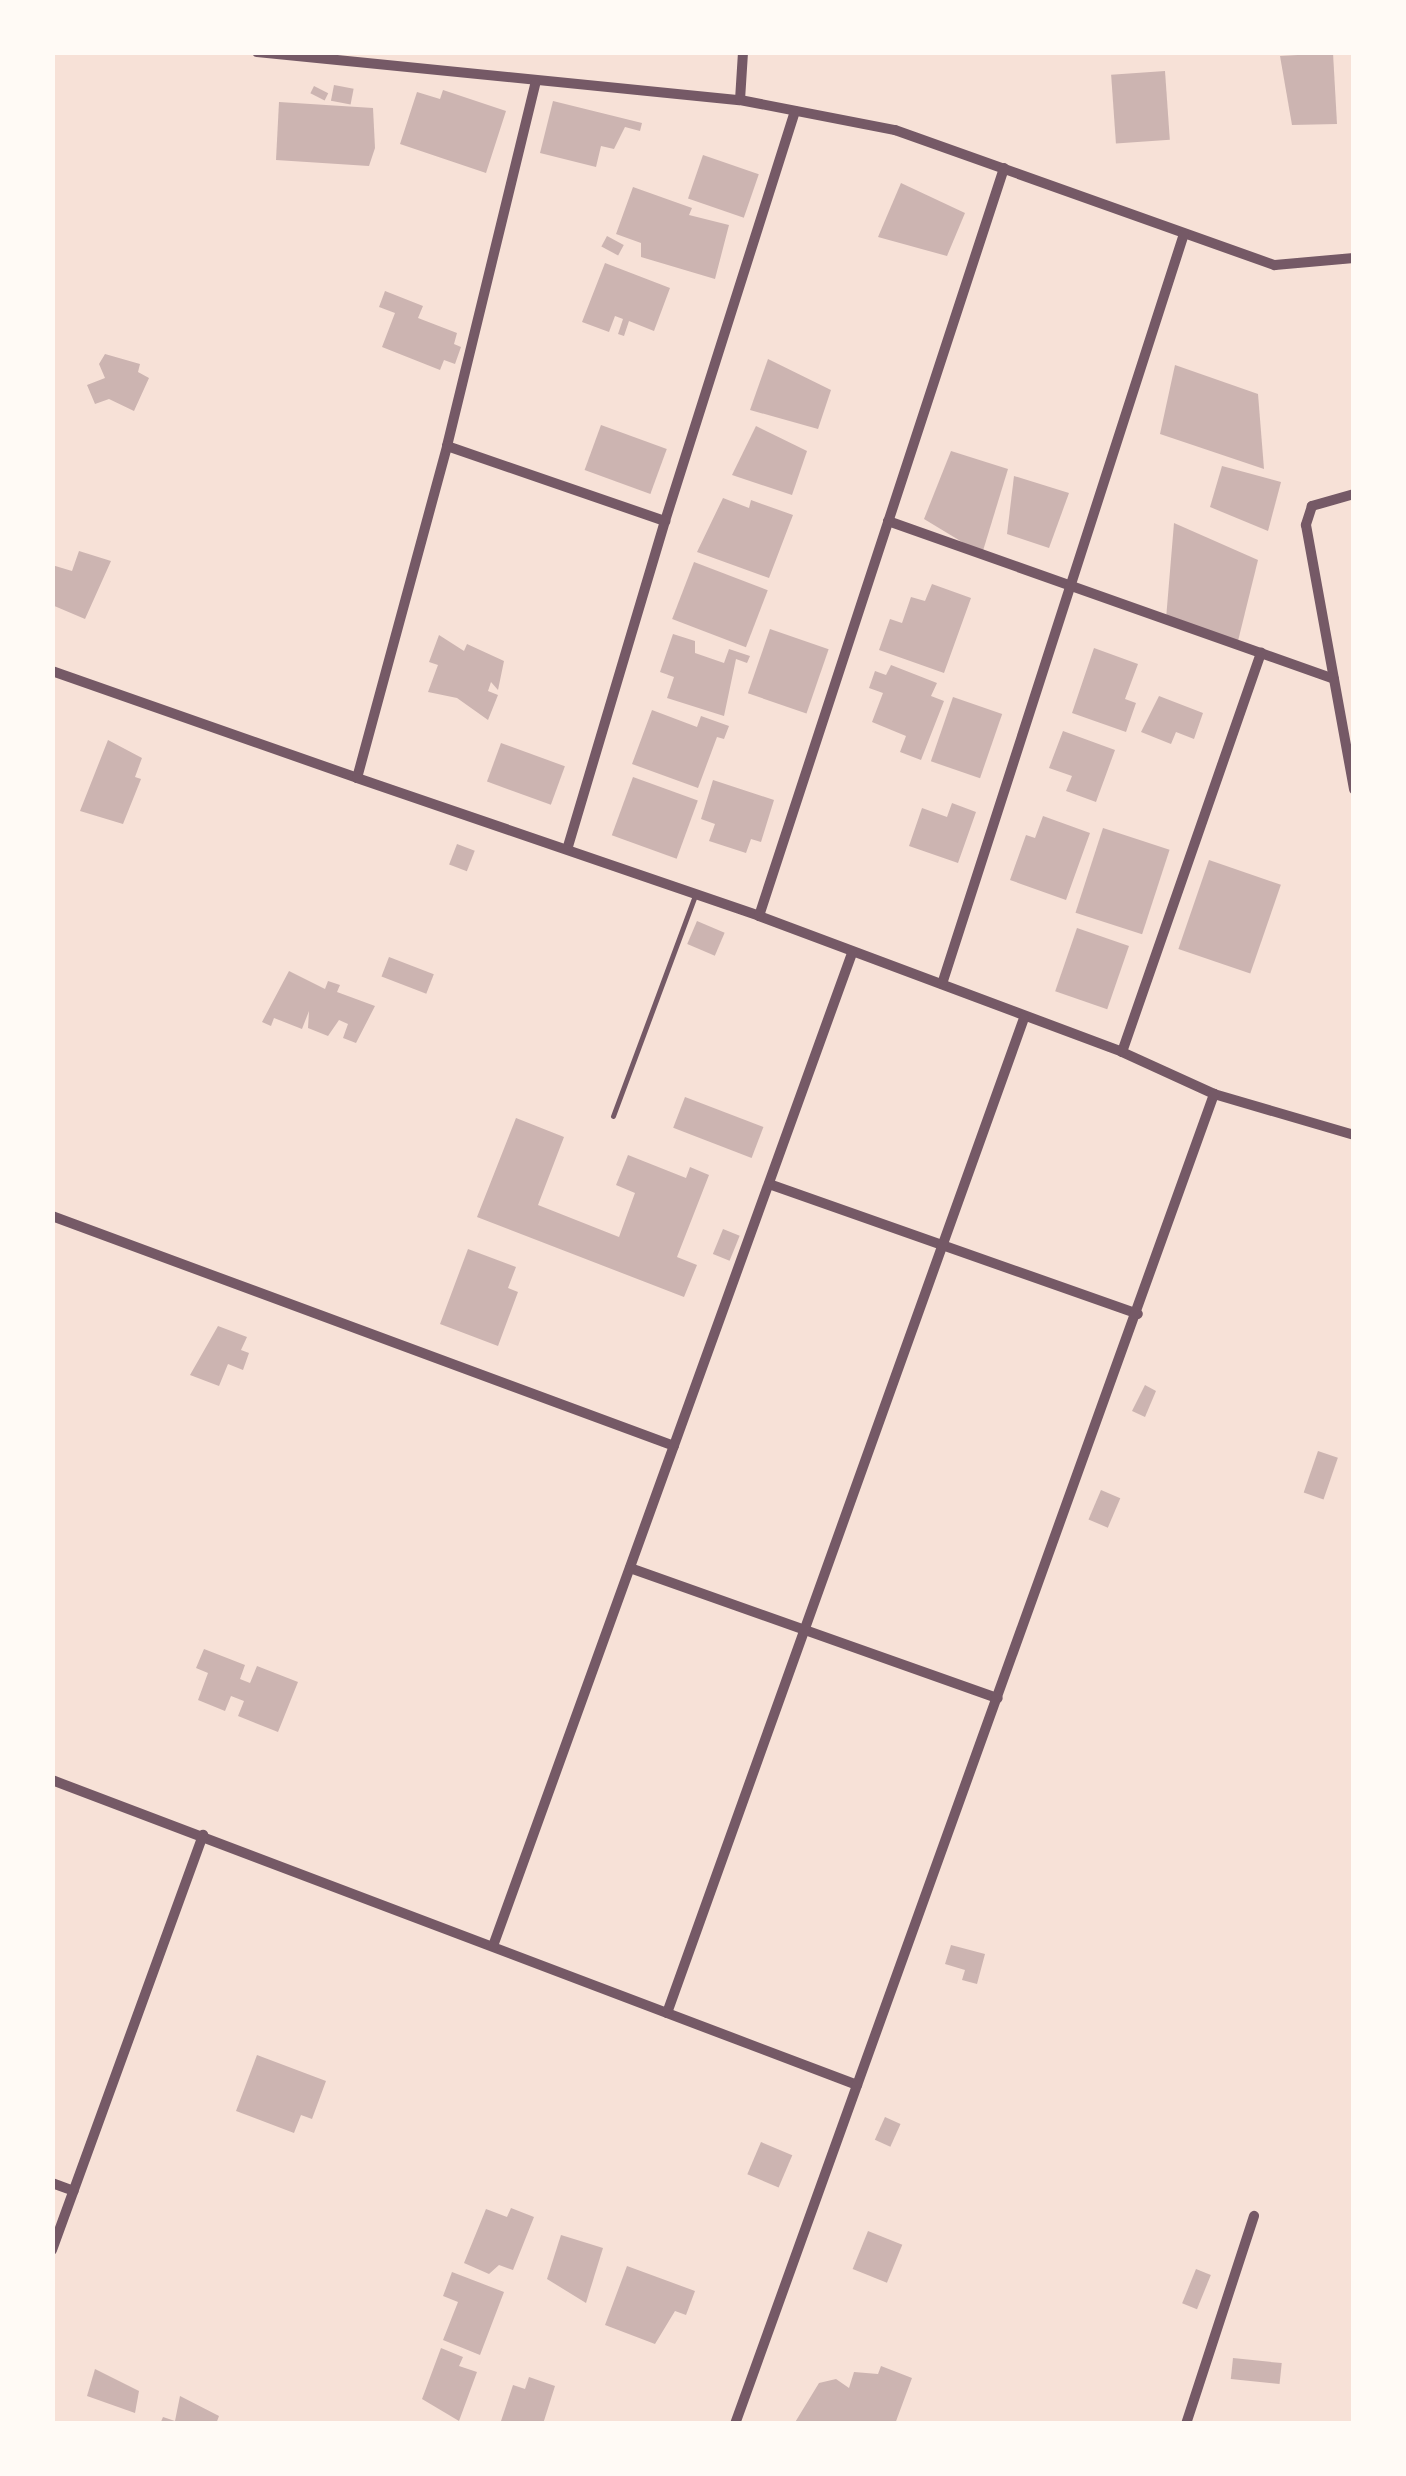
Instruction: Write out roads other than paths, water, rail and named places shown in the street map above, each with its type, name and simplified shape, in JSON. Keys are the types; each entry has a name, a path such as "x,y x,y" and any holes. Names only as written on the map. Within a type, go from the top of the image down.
{"street":[{"path":"257,52 535,84 740,100 895,130 1275,266 1354,258"},
{"path":"740,100 743,52"},
{"path":"357,778 447,446 535,84"},
{"path":"567,849 665,521 795,111"},
{"path":"759,916 1004,168"},
{"path":"942,984 1184,234"},
{"path":"447,446 665,521"},
{"path":"1354,494 1312,506 1306,525 1354,790"},
{"path":"888,521 1334,680"},
{"path":"1122,1052 1262,653"},
{"path":"52,671 759,916 1122,1052 1214,1094 1354,1135"},
{"path":"493,1946 852,952"},
{"path":"667,2013 1024,1018"},
{"path":"735,2424 1138,1314 1214,1094"},
{"path":"769,1184 946,1242 1138,1314"},
{"path":"52,1216 674,1446"},
{"path":"630,1568 998,1698"},
{"path":"52,1780 857,2085"},
{"path":"52,2250 203,1836"},
{"path":"52,2183 74,2191"},
{"path":"1186,2424 1254,2216"}],"lane":[{"path":"613,1116 694,896"}]}
